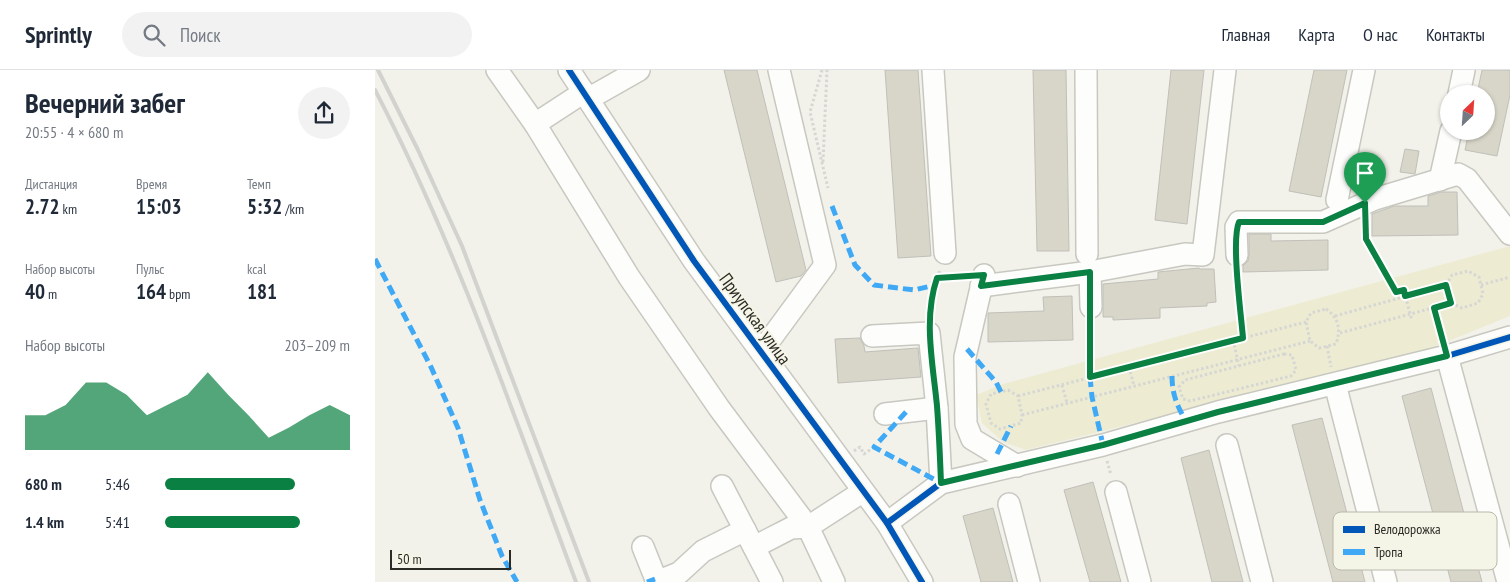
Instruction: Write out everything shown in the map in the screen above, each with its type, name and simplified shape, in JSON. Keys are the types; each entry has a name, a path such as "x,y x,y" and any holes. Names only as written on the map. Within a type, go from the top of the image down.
{"street":[{"path":"497,70 535,124 629,277 719,408 808,527 834,582"},
{"name":"Приупская улица","path":"569,70 694,261 862,492 887,523 922,582"},
{"path":"535,124 639,70"},
{"path":"761,352 825,265 779,70"},
{"path":"933,70 945,253"},
{"path":"1086,70 1088,263 1091,307"},
{"path":"1017,466 973,439 966,424 965,357 982,281 1088,263 1185,254 1203,255 1225,70"},
{"path":"1337,200 1364,70"},
{"path":"1461,85 1464,70"},
{"path":"1440,180 1449,140"},
{"path":"1237,255 1237,227 1239,222 1323,222 1365,203 1458,174 1467,179 1510,234"},
{"path":"872,336 929,333 937,408 941,483"},
{"path":"887,523 941,483 1103,445 1218,412 1447,356 1510,337"},
{"path":"1447,356 1489,512"},
{"path":"1335,384 1368,512"},
{"path":"885,414 937,408"},
{"path":"1227,445 1262,582"},
{"path":"722,486 772,582"},
{"path":"643,547 657,582 679,572 703,551 791,528 808,527 862,492"},
{"path":"1116,492 1140,582"},
{"path":"1009,504 1029,582"},
{"path":"1497,541 1508,582"}],"path":[{"path":"822,70 810,112 829,196"},
{"path":"823,168 827,70"},
{"path":"1365,203 1366,239 1396,292 1403,289 1412,320"},
{"path":"929,333 932,293 945,253"},
{"path":"1237,255 1243,338"},
{"path":"1335,316 1446,285 1452,275 1468,272 1479,277 1483,294 1478,303 1461,308 1451,303 1340,333"},
{"path":"1481,285 1510,277"},
{"path":"937,278 982,281"},
{"path":"1446,285 1451,303"},
{"path":"1090,377 1091,307"},
{"path":"1434,308 1447,356"},
{"path":"1326,309 1335,316 1340,333 1337,344 1319,348 1310,340 1306,322 1311,312 1326,309"},
{"path":"1018,396 1022,415 1021,423 1000,428 991,423 986,404 991,394 1008,390 1018,396 1306,322"},
{"path":"1233,340 1239,366"},
{"path":"1022,415 1310,340"},
{"path":"1273,350 1274,356"},
{"path":"1284,354 1292,356 1296,370 1291,376 1191,401 1183,399 1179,387 1185,380 1274,356 1284,354"},
{"path":"1220,364 1221,370"},
{"path":"1129,367 1135,386"},
{"path":"1062,385 1067,403"},
{"path":"1103,445 1116,492"},
{"path":"860,447 864,454 874,447"}],"green space":[{"path":"1510,246 1510,316 1417,354 1026,450 1003,442 982,423 976,395 1003,384"}],"building":[{"path":"724,70 757,70 806,270 801,276 776,282"},
{"path":"885,70 918,70 931,256 898,258"},
{"path":"1033,70 1066,70 1069,251 1037,251"},
{"path":"1171,70 1204,70 1187,224 1155,220"},
{"path":"1314,70 1347,70 1321,197 1289,191"},
{"path":"1482,70 1510,70 1510,95 1497,156 1465,150 1467,140 1495,140 1495,85 1479,85"},
{"path":"1405,149 1419,151 1415,174 1400,172"},
{"path":"1441,192 1457,192 1458,235 1372,236 1372,214 1394,206 1428,206 1428,196"},
{"path":"1249,234 1271,234 1271,241 1328,240 1328,270 1243,272 1243,266 1248,261 1249,255"},
{"path":"1199,268 1214,269 1216,302 1207,303 1207,306 1160,308 1160,318 1113,320 1113,317 1103,317 1103,284 1158,279 1158,272"},
{"path":"1072,296 1073,340 988,342 988,313 1044,311 1043,297"},
{"path":"860,338 865,352 918,348 921,377 838,383 835,339"},
{"path":"1431,388 1464,512 1433,512 1402,396"},
{"path":"1322,418 1347,512 1333,512 1333,570 1362,570 1365,582 1333,582 1292,425"},
{"path":"1209,450 1243,582 1212,582 1181,458"},
{"path":"1093,482 1121,582 1090,582 1064,490"},
{"path":"993,508 1013,582 981,582 963,516"},
{"path":"1448,570 1479,570 1482,582 1451,582"}],"railway":[{"path":"378,70 418,150 462,246 589,582"},
{"path":"375,90 405,150 458,271 507,395 576,582"}],"marked path":[{"path":"832,206 855,265 874,285 914,290 935,285"},
{"path":"375,259 431,367 458,428 480,500 502,556 517,582"},
{"path":"967,349 996,382 1001,392"},
{"path":"1172,376 1176,400 1186,421"},
{"path":"1090,377 1092,397 1103,445"},
{"path":"906,412 874,447 941,483"},
{"path":"997,454 1011,426"},
{"path":"647,582 655,579"}],"cycle path":[{"path":"569,70 694,261 887,523 922,582"},
{"path":"887,523 941,483 1103,445 1218,412 1447,356 1510,337"}],"route":[{"path":"1365,203 1366,239 1396,292 1404,290 1405,296 1446,285 1451,303 1434,308 1447,356 1218,412 1103,445 941,483 937,408 929,333 932,293 937,278 984,275 981,286 1090,272 1090,377 1243,338 1237,255 1237,227 1239,222 1323,222 1365,203"}]}
